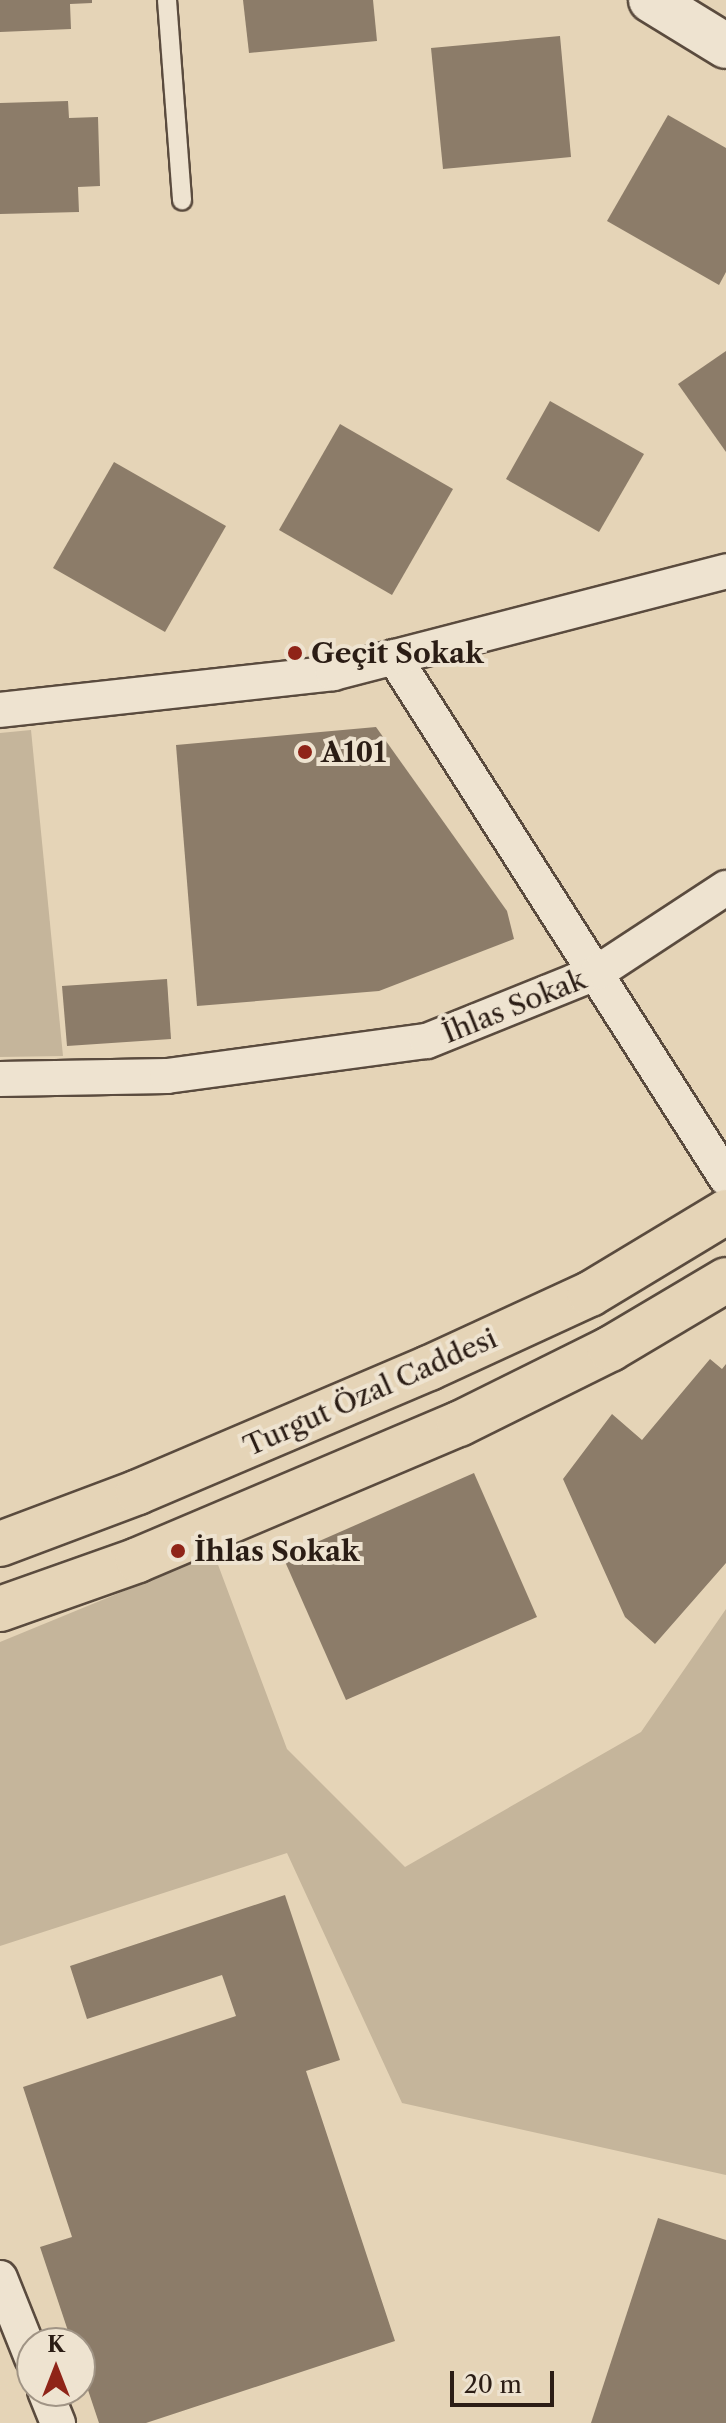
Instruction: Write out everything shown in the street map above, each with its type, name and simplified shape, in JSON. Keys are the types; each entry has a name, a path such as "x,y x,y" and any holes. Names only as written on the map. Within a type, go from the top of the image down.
{"main road":[{"name":"Turgut Özal Caddesi","path":"0,1544 138,1492 429,1368 590,1294 726,1212"},
{"path":"0,1609 138,1560 459,1424 610,1349 726,1280"}],"street":[{"path":"651,0 726,46"},
{"path":"0,710 333,673 726,571"},
{"path":"394,657 598,972 726,1178"},
{"name":"İhlas Sokak","path":"0,1079 167,1076 427,1041 598,972 726,888"},
{"path":"0,2278 20,2327"}],"lane":[{"path":"167,0 182,200"}],"shaded area":[{"path":"31,730 63,1056 0,1057 0,733"},
{"path":"214,1554 287,1749 405,1867 641,1732 726,1609 726,2175 402,2103 287,1853 0,1946 0,1642"}],"building":[{"path":"0,0 92,0 92,3 70,4 71,29 0,32"},
{"path":"243,0 373,0 377,41 249,53"},
{"path":"560,36 571,157 443,169 431,48"},
{"path":"68,101 69,118 98,117 100,186 78,187 79,212 0,214 0,103"},
{"path":"668,115 726,148 726,272 719,285 607,221"},
{"path":"726,351 726,452 678,384"},
{"path":"550,401 644,454 599,532 506,479"},
{"path":"340,424 453,489 392,595 279,530"},
{"path":"114,462 226,526 165,632 53,568"},
{"path":"376,727 507,911 514,939 379,991 197,1006 176,745"},
{"path":"167,979 171,1039 67,1046 62,986"},
{"path":"710,1359 722,1369 726,1364 726,1563 655,1644 625,1617 563,1479 612,1414 642,1440"},
{"path":"474,1473 537,1617 346,1700 283,1557"},
{"path":"285,1895 340,2060 306,2071 395,2341 146,2423 99,2423 94,2407 96,2327 67,2327 40,2247 72,2237 23,2087 236,2016 222,1975 87,2019 70,1966"},
{"path":"658,2218 726,2240 726,2423 591,2423"}],"place":[{"name":"Geçit Sokak","path":"295,653"},
{"name":"A101","path":"305,752"},
{"name":"İhlas Sokak","path":"178,1551"}]}
